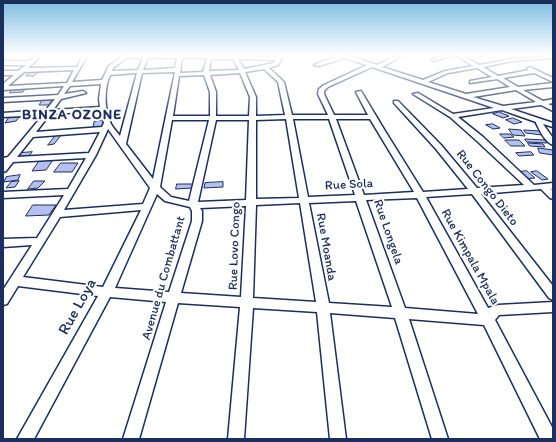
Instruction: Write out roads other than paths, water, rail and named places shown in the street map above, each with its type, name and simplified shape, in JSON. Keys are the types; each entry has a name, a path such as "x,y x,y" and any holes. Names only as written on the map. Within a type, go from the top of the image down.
{"street":[{"path":"4,86 16,76"},
{"path":"3,169 7,160 30,135 60,97 74,76"},
{"path":"4,86 70,83 114,76"},
{"path":"122,145 139,76"},
{"name":"Rue Loya","path":"25,439 107,292 155,188 170,118 176,76"},
{"path":"193,205 213,118 213,92 207,76"},
{"name":"Rue Lovo Congo","path":"236,439 247,302 251,203 251,119 253,97 244,76"},
{"name":"Rue Moanda","path":"276,76 281,82 289,118 323,307 338,439"},
{"name":"Rue Longela","path":"353,76 321,90 321,94 332,118 361,197 400,312 440,439"},
{"path":"404,76 553,125"},
{"path":"423,82 438,76"},
{"path":"472,82 505,76"},
{"name":"Avenue du Combattant","path":"106,77 102,99 106,126 155,188 168,199 193,205 197,211 197,221 131,439"},
{"path":"496,77 553,109"},
{"path":"465,97 516,88 553,85"},
{"path":"3,114 29,86"},
{"name":"Rue Kimpala Mpala","path":"359,92 371,117 420,195 488,320 549,439"},
{"path":"3,100 60,97 83,93"},
{"path":"416,94 452,116 532,188"},
{"path":"452,116 553,101"},
{"name":"Rue Congo Dieto","path":"396,102 415,120 474,192 553,295"},
{"path":"3,114 104,109"},
{"path":"170,118 251,119 371,117"},
{"path":"542,121 539,123 540,126 553,142"},
{"path":"30,135 106,126"},
{"path":"3,300 71,192 92,155 106,126"},
{"path":"7,160 92,155"},
{"path":"548,186 553,196"},
{"name":"Rue Sola","path":"193,205 420,195 548,186"},
{"path":"3,195 71,192"},
{"path":"57,214 147,207"},
{"path":"3,243 40,241"},
{"path":"16,281 107,292 400,312 488,320 493,312 498,310 553,307"}],"district":[{"name":"BINZA OZONE","path":"72,115"}]}
